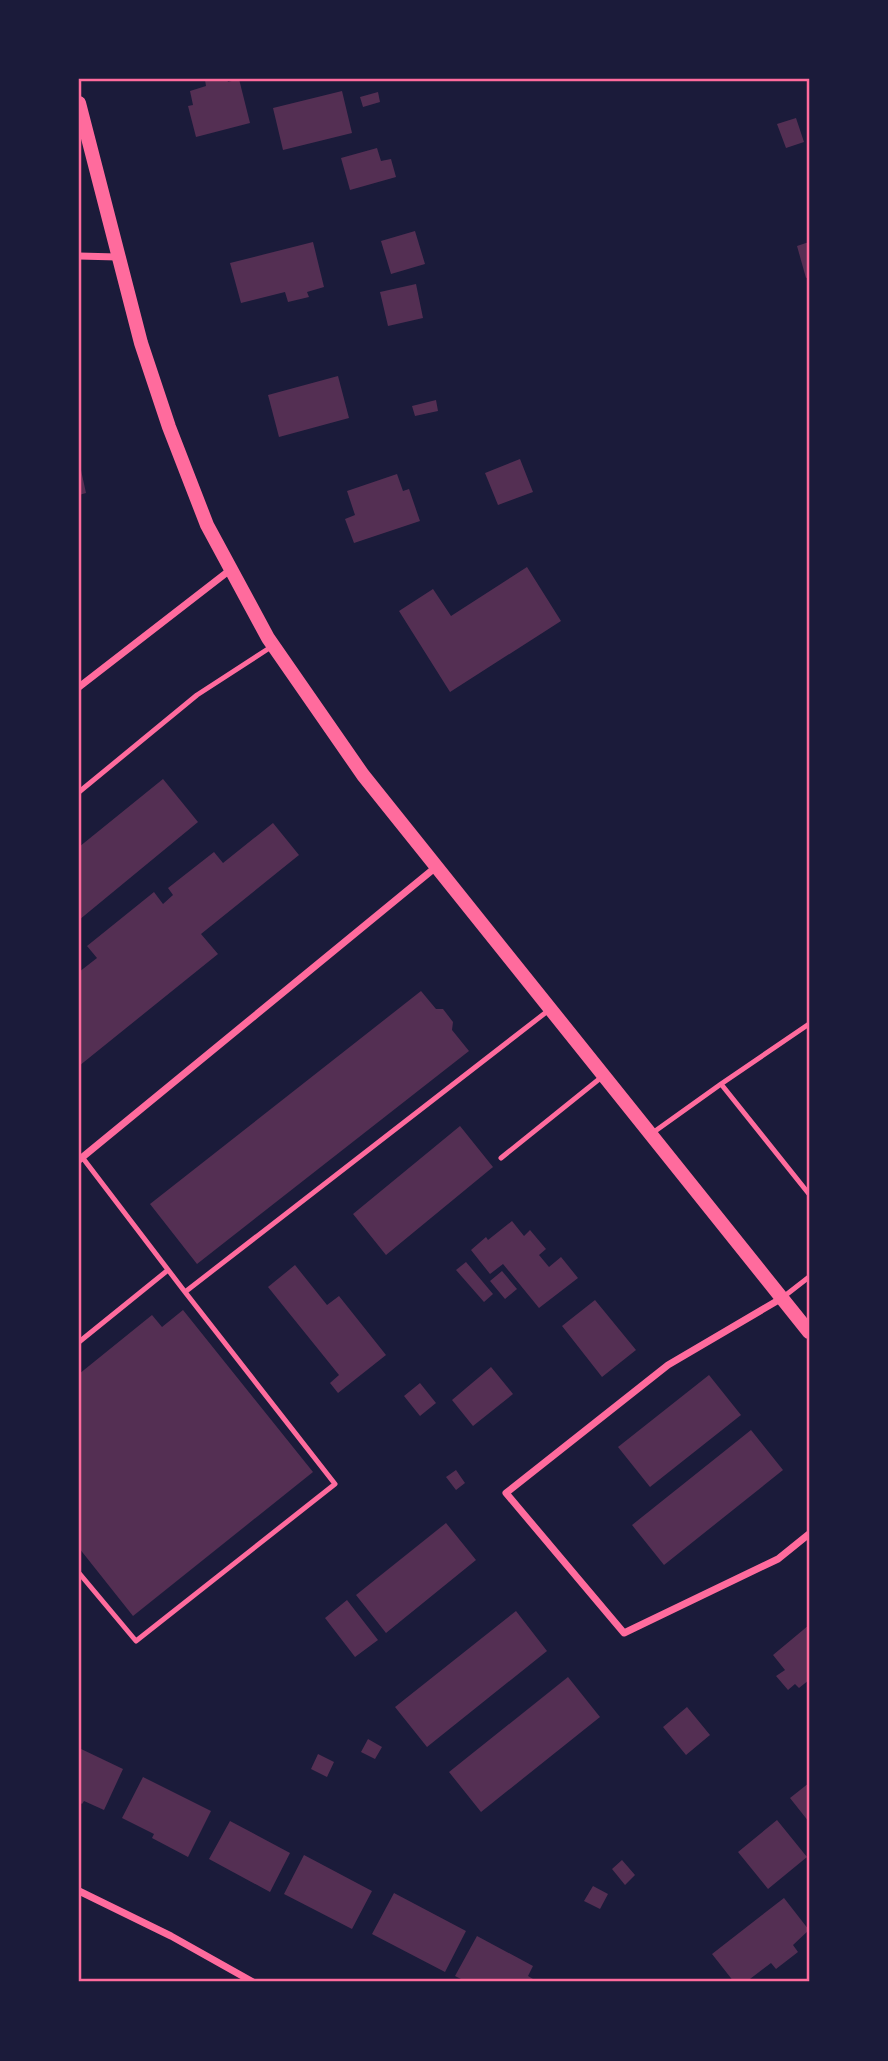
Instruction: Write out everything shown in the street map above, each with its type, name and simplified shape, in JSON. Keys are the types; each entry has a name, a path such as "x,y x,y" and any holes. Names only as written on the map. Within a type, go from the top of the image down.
{"main road":[{"path":"79,103 117,257 141,343 169,427 207,525 274,646 363,775 809,1332"}],"street":[{"path":"79,256 117,257"},
{"path":"79,687 230,570"},
{"path":"80,1158 436,867"},
{"path":"782,1298 668,1365 506,1493 624,1633 778,1559 809,1534"},
{"path":"79,1891 171,1936 253,1982"}],"lane":[{"path":"79,792 197,695 274,646"},
{"path":"185,1292 550,1009"},
{"path":"650,1134 809,1024"},
{"path":"501,1158 603,1076"},
{"path":"720,1084 809,1194"},
{"path":"79,1573 136,1641 335,1484 80,1158"},
{"path":"79,1342 168,1270"},
{"path":"782,1298 809,1277"}],"building":[{"path":"227,79 228,82 239,79 250,123 196,137 188,106 193,105 190,91 206,86 205,80"},
{"path":"342,91 352,133 283,150 273,108"},
{"path":"378,92 380,102 363,107 360,97"},
{"path":"796,118 804,142 786,148 777,124"},
{"path":"377,148 381,161 391,159 396,177 350,190 341,158"},
{"path":"415,231 425,264 391,274 381,241"},
{"path":"313,242 324,287 307,292 309,297 288,302 285,292 241,303 230,263"},
{"path":"809,242 809,277 806,278 797,246"},
{"path":"416,284 423,318 388,326 380,292"},
{"path":"338,376 349,418 279,437 268,395"},
{"path":"436,400 438,411 415,416 412,406"},
{"path":"520,459 533,492 498,505 485,473"},
{"path":"81,470 86,493 79,495 79,471"},
{"path":"397,474 403,491 409,489 420,521 354,543 345,519 355,515 347,491"},
{"path":"527,567 561,621 450,692 399,611 433,589 451,616"},
{"path":"163,779 198,822 79,920 79,847"},
{"path":"273,823 299,855 201,934 218,954 79,1066 79,972 97,958 87,946 154,892 163,904 173,895 168,888 214,852 223,863"},
{"path":"421,991 436,1009 443,1009 453,1022 452,1030 469,1051 197,1264 150,1204"},
{"path":"460,1126 493,1167 386,1255 353,1214"},
{"path":"512,1221 524,1236 530,1230 546,1249 539,1255 549,1267 561,1257 578,1278 539,1308 503,1264 490,1274 471,1250"},
{"path":"466,1262 493,1294 484,1302 456,1270"},
{"path":"295,1265 327,1305 339,1296 386,1355 338,1393 330,1383 339,1375 268,1287"},
{"path":"502,1271 517,1289 505,1299 490,1281"},
{"path":"595,1300 636,1350 602,1377 562,1326"},
{"path":"183,1310 313,1472 133,1616 79,1548 79,1374 152,1315 162,1327"},
{"path":"491,1367 513,1394 473,1426 452,1400"},
{"path":"709,1375 741,1415 650,1487 618,1447"},
{"path":"420,1383 436,1403 420,1416 404,1396"},
{"path":"751,1430 783,1470 664,1565 632,1525"},
{"path":"456,1470 465,1483 456,1490 446,1477"},
{"path":"446,1523 476,1560 386,1633 356,1595"},
{"path":"347,1600 378,1640 355,1657 325,1618"},
{"path":"516,1611 547,1651 427,1747 395,1707"},
{"path":"809,1625 809,1680 799,1688 795,1684 788,1690 776,1676 785,1670 773,1655"},
{"path":"568,1677 600,1717 481,1812 449,1772"},
{"path":"687,1707 710,1735 686,1755 663,1727"},
{"path":"368,1739 382,1747 375,1759 361,1752"},
{"path":"79,1748 123,1769 104,1810 84,1801 82,1804 79,1802"},
{"path":"318,1754 334,1762 327,1777 311,1769"},
{"path":"143,1777 211,1811 188,1857 152,1838 154,1834 122,1818"},
{"path":"809,1783 809,1822 790,1798"},
{"path":"777,1820 807,1857 768,1889 738,1852"},
{"path":"230,1821 290,1853 270,1892 209,1859"},
{"path":"304,1855 372,1891 352,1929 284,1894"},
{"path":"622,1860 635,1875 625,1885 612,1869"},
{"path":"593,1886 608,1894 600,1909 584,1901"},
{"path":"394,1893 466,1931 445,1972 372,1934"},
{"path":"784,1898 809,1930 793,1945 798,1952 776,1969 771,1963 746,1982 734,1982 712,1954"},
{"path":"477,1936 533,1966 528,1976 538,1982 467,1982 455,1976"}]}
